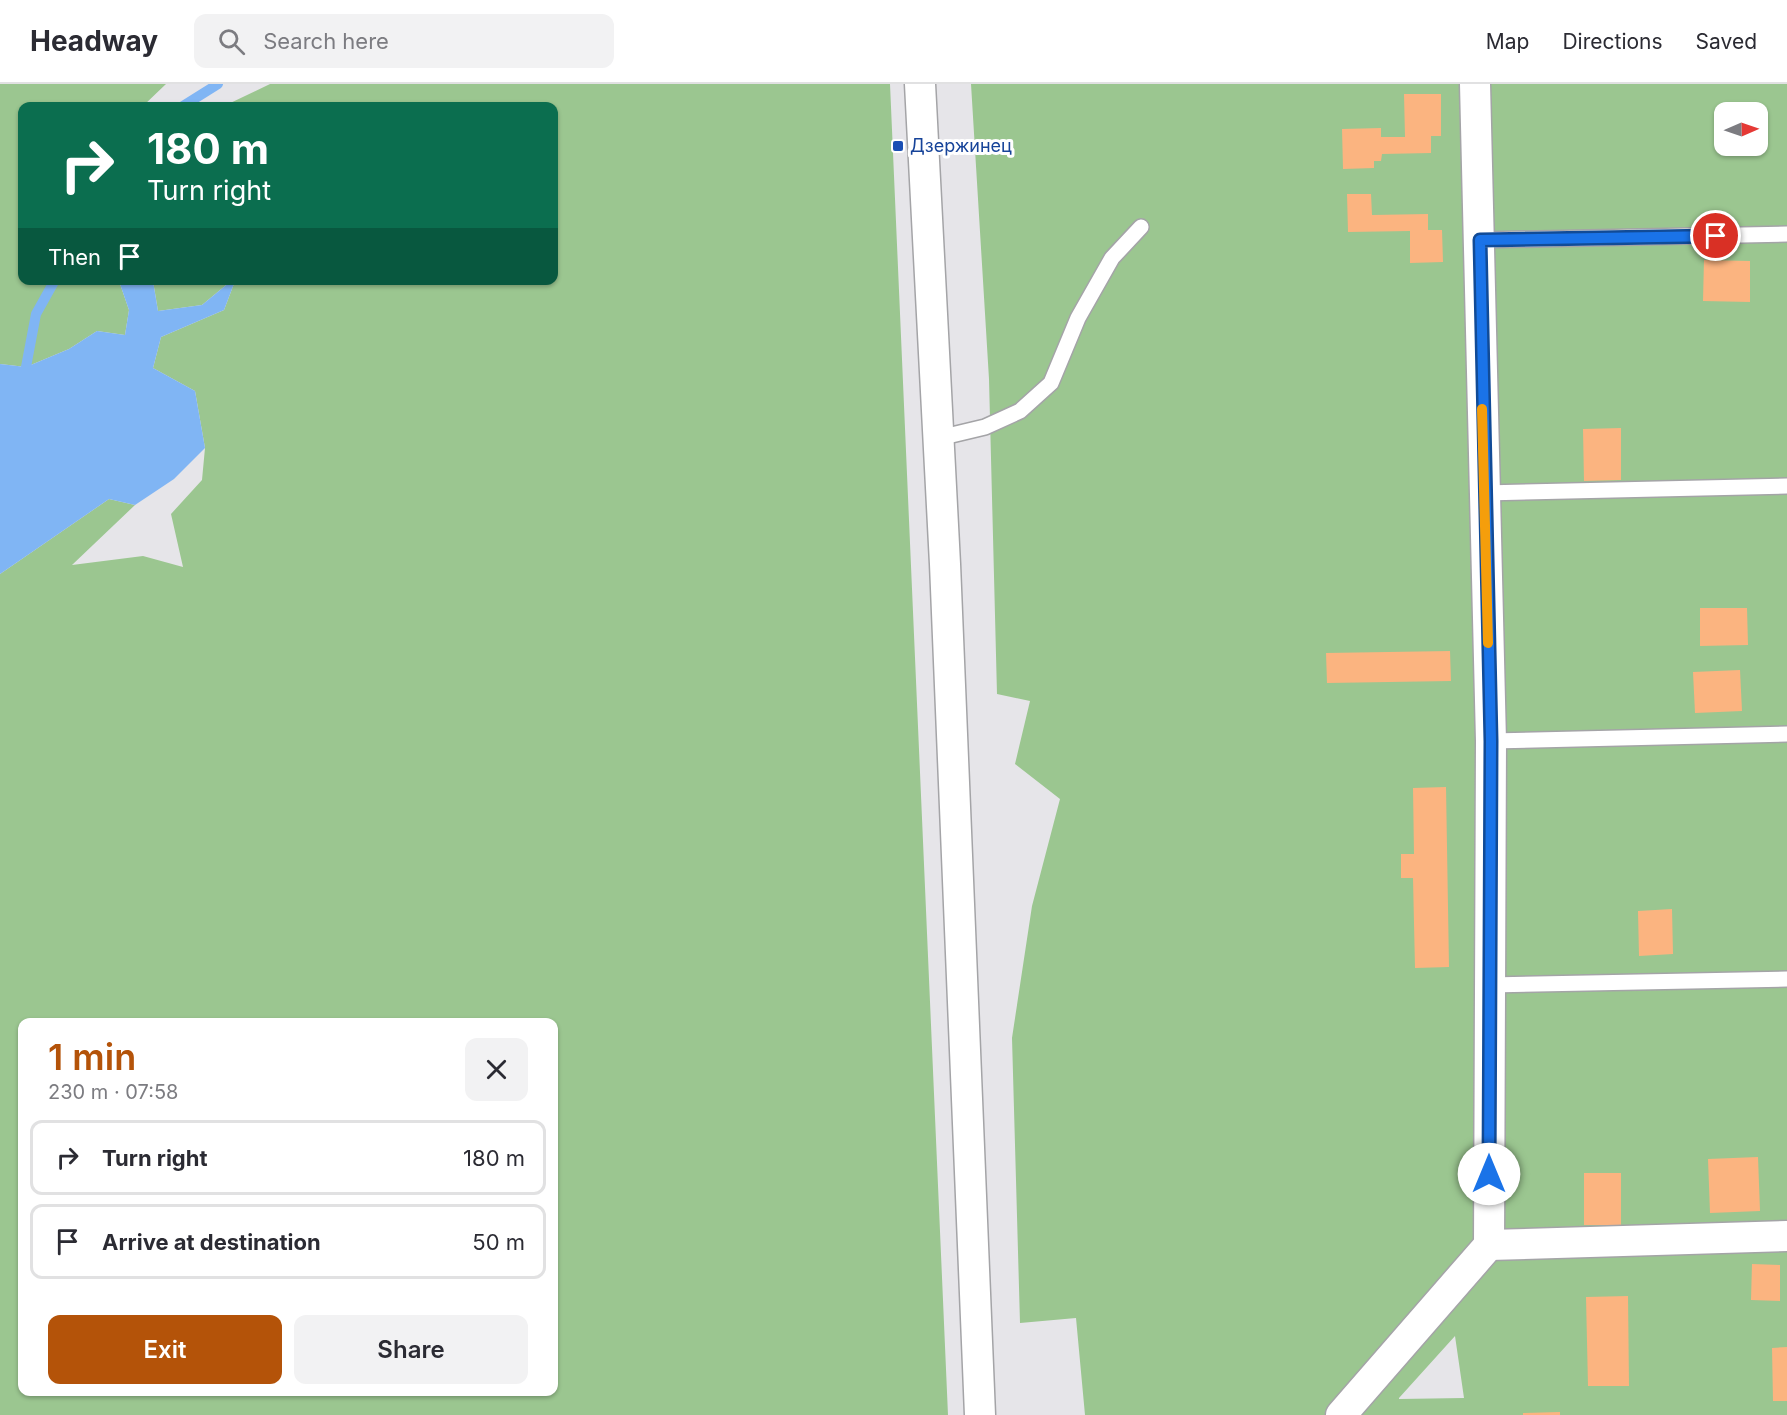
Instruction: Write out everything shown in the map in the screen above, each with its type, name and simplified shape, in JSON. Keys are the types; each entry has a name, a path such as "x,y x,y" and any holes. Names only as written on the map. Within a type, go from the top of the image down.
{"street":[{"path":"1341,1415 1489,1245 1491,741 1475,84"},
{"path":"922,88 980,1415"},
{"path":"1489,1245 1787,1236"}],"lane":[{"path":"939,438 985,427 1020,411 1051,384 1078,318 1112,258 1141,227"},
{"path":"1480,240 1787,234"},
{"path":"1484,493 1787,486"},
{"path":"1491,741 1787,734"},
{"path":"1489,985 1787,979"}],"green space":[{"path":"0,84 166,84 147,102 18,102 18,285 120,285 129,310 125,335 97,331 69,349 26,367 0,364"},
{"path":"270,84 890,84 948,1415 0,1415 0,574 109,499 135,505 72,565 143,556 183,567 171,514 202,480 205,448 195,391 153,368 161,337 224,310 233,285 558,285 558,102 232,102"},
{"path":"971,84 1787,84 1787,1415 1085,1415 1076,1318 1020,1323 1012,1038 1032,906 1060,799 1015,764 1030,701 997,694 989,379","holes":["1455,1336 1464,1398 1399,1399"]},
{"path":"154,285 226,285 202,305 158,311"}],"water":[{"path":"120,285 154,285 158,311 202,305 226,285 233,285 224,310 161,337 153,368 195,391 205,448 174,479 135,505 109,499 0,574 0,364 26,367 69,349 97,331 125,335 129,310"}],"building":[{"path":"1404,94 1441,94 1441,136 1431,136 1431,153 1382,154 1381,161 1374,161 1374,168 1343,169 1342,129 1381,128 1381,137 1405,137"},
{"path":"1347,194 1371,194 1372,215 1428,214 1428,230 1442,230 1443,262 1410,263 1410,231 1348,232"},
{"path":"1704,260 1750,261 1750,302 1703,301"},
{"path":"1621,428 1621,480 1584,481 1583,429"},
{"path":"1700,608 1747,608 1748,645 1700,646"},
{"path":"1450,651 1451,681 1327,683 1326,653"},
{"path":"1740,670 1742,711 1695,713 1693,672"},
{"path":"1446,787 1449,967 1415,968 1413,878 1401,878 1401,854 1414,854 1413,788"},
{"path":"1672,909 1673,954 1639,956 1638,911"},
{"path":"1758,1157 1760,1211 1710,1213 1708,1159"},
{"path":"1584,1173 1621,1173 1621,1225 1584,1225"},
{"path":"1752,1264 1780,1265 1780,1301 1751,1300"},
{"path":"1628,1296 1629,1386 1588,1386 1586,1297"},
{"path":"1787,1347 1787,1401 1773,1401 1772,1348"},
{"path":"1560,1412 1560,1415 1523,1415 1523,1413"}],"waterway":[{"path":"189,102 218,84"},
{"path":"26,367 36,314 52,285"}],"slow traffic":[{"path":"1482,409 1488,643"}],"place":[{"name":"Дзержинец","path":"898,146"}],"route":[{"path":"1489,1174 1491,741 1480,240 1716,236"}]}
